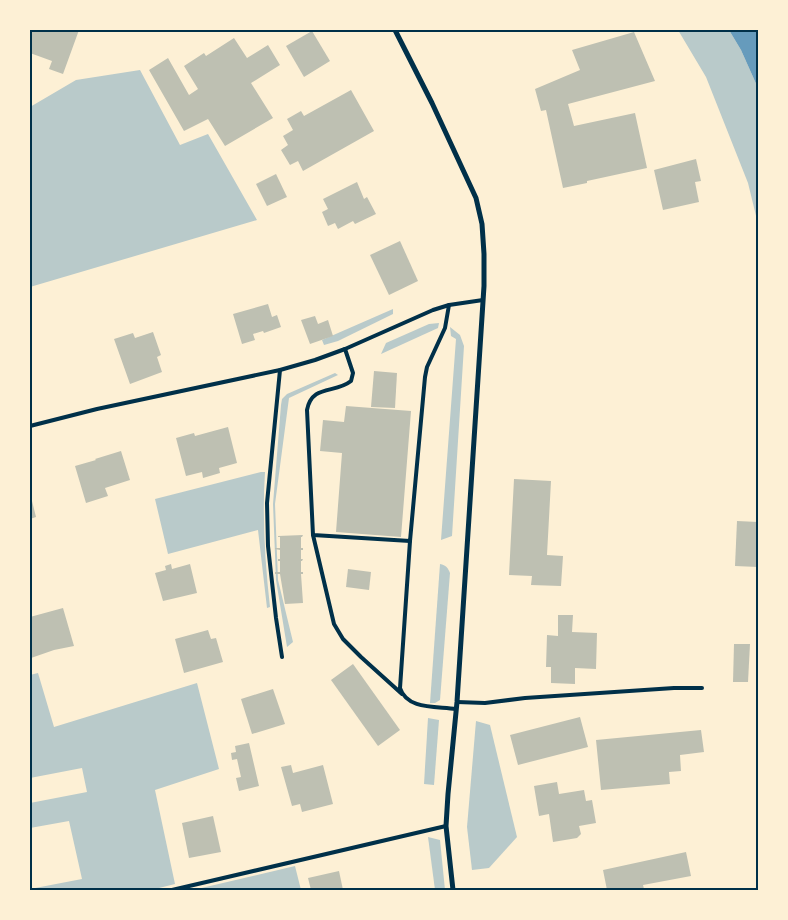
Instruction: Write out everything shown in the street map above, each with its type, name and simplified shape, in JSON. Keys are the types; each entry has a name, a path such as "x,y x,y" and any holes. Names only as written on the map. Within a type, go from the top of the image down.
{"street":[{"path":"395,30 432,103 476,198 482,224 484,254 483,300 457,702 446,826 453,890"}],"lane":[{"path":"30,426 97,409 280,370 316,360 434,310 449,305 483,300"},
{"path":"404,696 400,688 400,680 425,377 427,368 445,328 449,305"},
{"path":"345,349 353,373 351,382 345,386 316,394 310,400 307,410 313,534 334,624 350,645 410,701 418,705 456,709"},
{"path":"280,370 267,503 268,546 282,657"},
{"path":"313,534 410,541"},
{"path":"457,702 485,703 534,697 702,688"},
{"path":"172,890 446,826"}],"shaded area":[{"path":"678,30 729,30 741,50 758,88 758,224 748,183 706,77"},
{"path":"140,70 180,145 208,134 257,220 30,287 30,107 76,80"},
{"path":"393,309 393,314 338,341 324,345 322,340"},
{"path":"439,323 438,328 381,354 386,343 429,324"},
{"path":"450,327 460,335 464,346 452,536 441,540 456,339 451,336"},
{"path":"335,373 338,375 289,398 275,504 278,580 293,642 287,647 276,580 273,504 282,399 287,394"},
{"path":"265,472 264,540 270,607 267,608 258,530 168,554 155,499"},
{"path":"440,564 444,565 450,573 440,700 430,703"},
{"path":"38,673 54,727 197,683 219,769 155,790 175,884 151,890 30,890 82,879 69,821 30,828 30,803 87,792 82,768 30,778 30,675"},
{"path":"428,718 439,720 434,785 424,784"},
{"path":"476,721 490,725 517,837 489,868 472,870 467,827"},
{"path":"428,837 440,840 445,890 435,890"},
{"path":"295,866 301,890 193,890"}],"water":[{"path":"729,30 758,30 758,88 741,50"}],"building":[{"path":"30,30 79,30 63,74 49,69 52,61 30,53"},
{"path":"312,31 330,61 304,77 286,46"},
{"path":"634,32 655,81 568,104 574,126 635,113 647,168 563,188 546,110 541,111 535,89 580,70 572,50"},
{"path":"234,38 247,58 268,45 280,65 251,83 273,118 225,146 208,119 184,131 149,70 168,58 189,95 198,89 184,66 204,53 206,56"},
{"path":"351,90 374,131 303,171 298,161 290,165 281,150 288,145 283,136 293,130 287,119 301,111 304,116"},
{"path":"696,159 701,181 695,182 699,202 663,210 654,170"},
{"path":"276,174 287,197 267,206 256,184"},
{"path":"357,182 364,199 367,197 376,214 355,224 353,221 338,229 335,223 328,226 322,212 328,209 323,199"},
{"path":"400,241 418,281 389,295 370,255"},
{"path":"268,304 272,317 277,315 281,327 264,333 263,331 253,334 255,340 242,344 233,314"},
{"path":"315,316 318,324 328,320 333,336 310,344 301,320"},
{"path":"153,332 161,355 157,357 162,372 130,384 114,339 133,333 135,338"},
{"path":"374,371 397,373 395,408 371,407"},
{"path":"346,406 411,411 401,537 336,532 342,453 320,451 323,420 344,422"},
{"path":"228,427 237,463 219,468 220,473 203,478 202,472 186,476 176,438 194,433 195,436"},
{"path":"121,451 130,480 105,488 108,496 86,503 75,466"},
{"path":"514,479 551,481 547,555 563,556 561,586 531,585 532,576 509,575"},
{"path":"30,498 36,517 30,519"},
{"path":"737,521 758,522 758,567 735,566"},
{"path":"303,535 301,537 301,548 303,550 301,550 301,559 303,559 301,561 301,572 303,574 301,574 303,603 285,604 280,574 275,574 275,572 280,572 280,561 278,559 280,559 280,550 275,549 280,548 280,537 278,536"},
{"path":"171,564 172,569 190,564 197,593 163,601 155,573 166,570 165,566"},
{"path":"348,569 371,572 369,590 346,587"},
{"path":"63,608 74,646 54,650 31,658 30,617"},
{"path":"558,615 573,615 572,632 597,633 596,669 575,668 575,684 551,683 551,667 546,667 547,635 558,636"},
{"path":"208,630 211,639 216,638 223,662 184,673 175,639"},
{"path":"734,644 750,644 748,682 733,682"},
{"path":"353,664 400,730 378,746 331,680"},
{"path":"273,689 285,724 252,734 241,699"},
{"path":"580,717 588,747 518,765 510,735"},
{"path":"701,730 704,752 680,755 681,771 669,772 670,784 601,790 596,740"},
{"path":"249,743 259,786 239,791 236,778 241,777 237,759 232,760 231,753 236,752 235,746"},
{"path":"291,765 293,773 323,765 333,804 302,812 300,804 292,806 281,767"},
{"path":"557,782 559,794 584,790 586,801 592,800 596,823 579,826 581,834 577,838 553,842 549,814 539,816 534,786"},
{"path":"213,816 221,852 189,858 182,823"},
{"path":"686,852 691,876 643,885 644,889 640,890 607,890 603,870"},
{"path":"339,871 343,890 311,890 308,878"}]}
